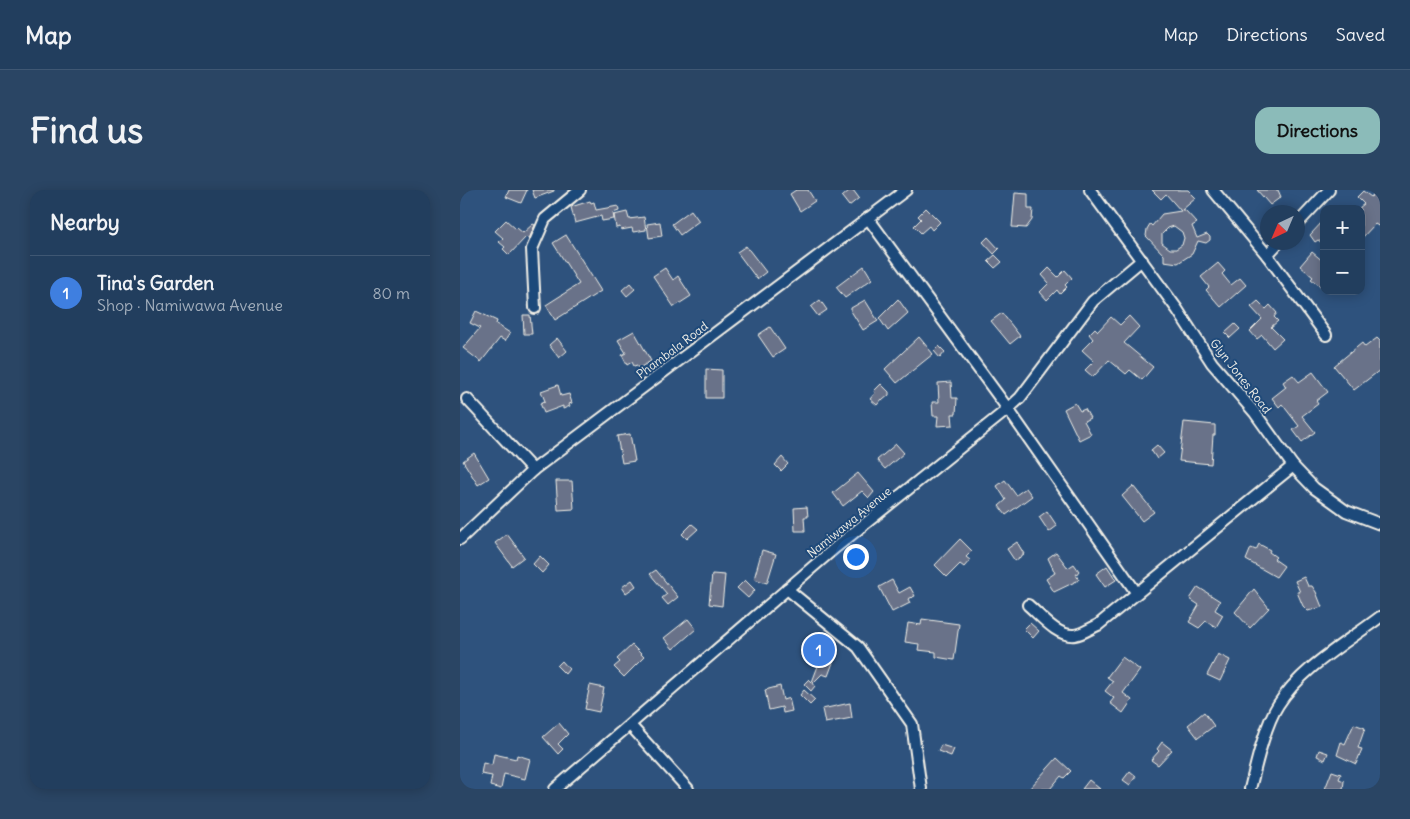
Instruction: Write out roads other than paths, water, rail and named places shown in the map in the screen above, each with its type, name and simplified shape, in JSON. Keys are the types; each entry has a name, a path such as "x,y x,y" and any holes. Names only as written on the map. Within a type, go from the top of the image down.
{"street":[{"path":"535,308 532,250 541,234 545,219 580,190"},
{"name":"Phambala Road","path":"460,539 533,470 906,190"},
{"name":"Glyn Jones Road","path":"1090,190 1177,309 1212,363 1255,414 1293,466 1314,488 1346,512 1380,524"},
{"path":"1213,190 1267,255 1326,335"},
{"path":"1305,216 1329,190"},
{"path":"868,218 1008,409 1136,592"},
{"path":"1267,255 1272,250"},
{"name":"Namiwawa Avenue","path":"555,789 836,547 1008,409 1020,398 1093,301 1142,260"},
{"path":"467,399 533,470"},
{"path":"1028,605 1055,628 1064,633 1076,635 1098,625 1124,605 1136,592 1293,466"},
{"path":"787,589 858,647 912,724 921,789"},
{"path":"1250,789 1267,730 1278,705 1288,691 1321,660 1380,617"},
{"path":"630,726 688,789"}],"place":[{"name":"Tina's Garden","path":"819,650"}]}
